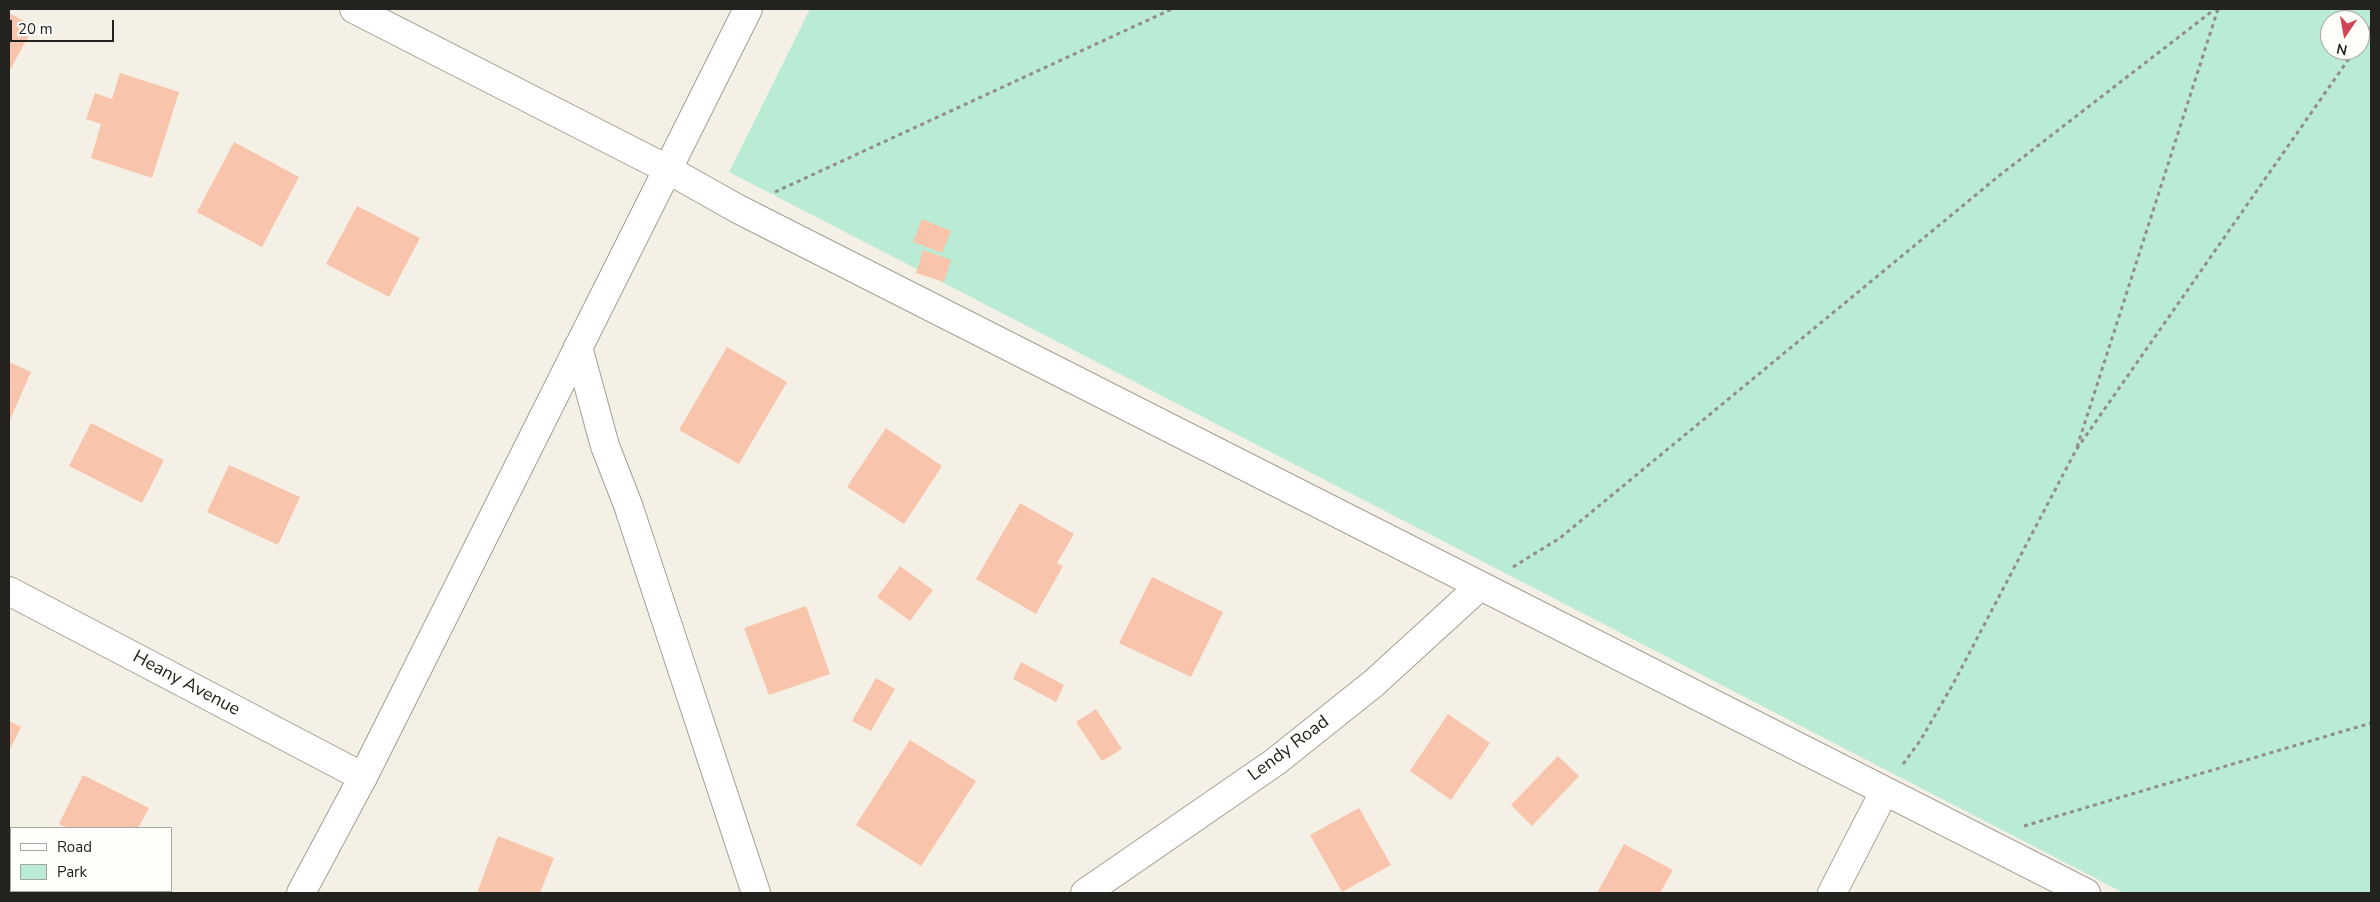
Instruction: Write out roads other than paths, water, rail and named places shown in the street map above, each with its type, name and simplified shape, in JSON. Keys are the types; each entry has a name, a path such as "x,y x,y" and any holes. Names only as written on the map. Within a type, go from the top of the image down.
{"street":[{"path":"354,9 666,168 738,209 1479,587 2086,893"},
{"path":"301,893 363,777 666,168 748,9"},
{"path":"578,347 605,446 628,505 756,893"},
{"name":"Lendy Road","path":"1085,893 1275,762 1374,683 1479,587"},
{"name":"Heany Avenue","path":"9,591 363,777"},
{"path":"1832,893 1884,792"}]}
